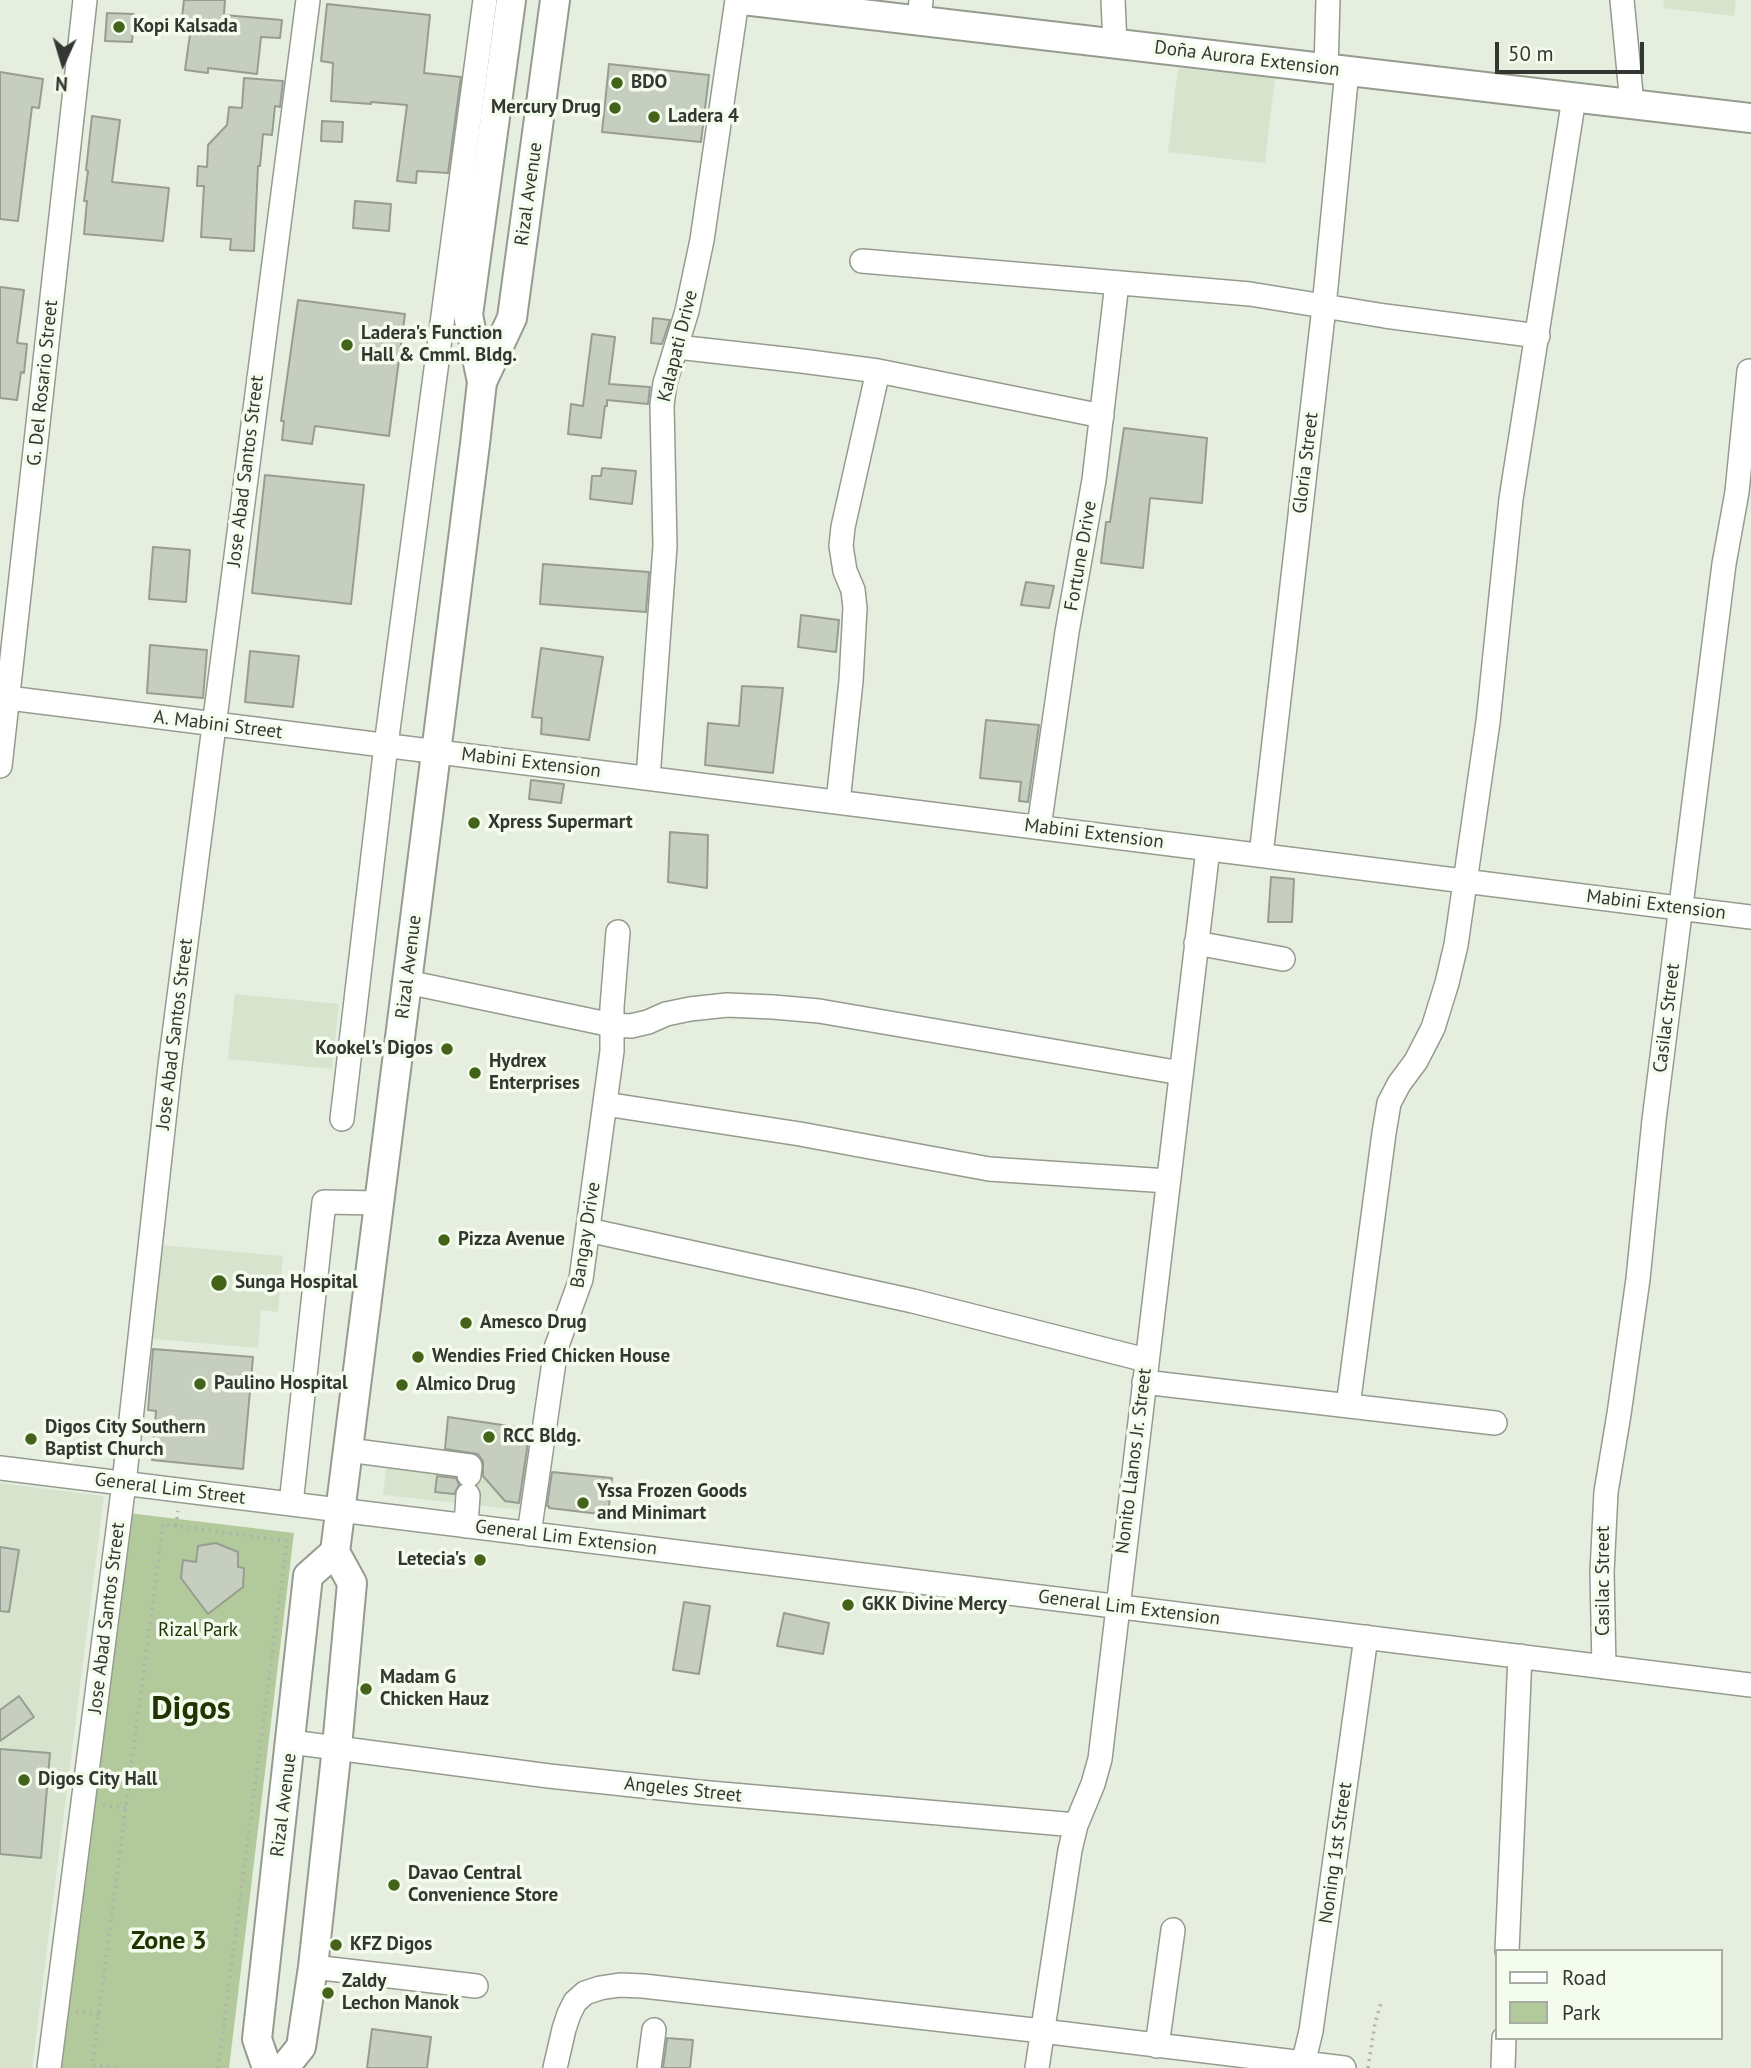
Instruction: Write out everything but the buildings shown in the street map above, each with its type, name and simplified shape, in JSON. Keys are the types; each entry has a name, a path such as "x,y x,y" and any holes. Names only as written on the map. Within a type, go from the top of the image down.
{"main road":[{"name":"Rizal Avenue","path":"482,382 468,315 511,0"},
{"name":"Rizal Avenue","path":"267,2068 257,2039 308,1576 335,1552 482,382 512,318 555,0"},
{"name":"Doña Aurora Extension","path":"743,0 920,10 1115,44 1751,118"},
{"path":"284,2068 301,2047 313,1967 337,1747 352,1583 335,1552"},
{"path":"282,1819 328,1824"}],"street":[{"name":"G. Del Rosario Street","path":"0,766 4,698 85,0"},
{"name":"Jose Abad Santos Street","path":"49,2068 124,1483 170,1066 308,0"},
{"path":"342,1119 386,745 485,0"},
{"name":"Kalapati Drive","path":"648,778 665,546 662,405 665,383 677,346 702,240 737,0"},
{"path":"1113,0 1115,44"},
{"name":"Gloria Street","path":"1261,855 1324,307 1337,70 1328,0"},
{"path":"1622,0 1632,104"},
{"path":"1349,1406 1389,1102 1416,1061 1433,1028 1455,945 1490,711 1511,499 1574,97"},
{"path":"862,261 1250,294 1324,307 1538,336"},
{"name":"Fortune Drive","path":"1039,827 1067,632 1094,480 1117,283"},
{"path":"677,346 802,360 878,372 1102,416"},
{"name":"Casilac Street","path":"1604,1667 1602,1572 1606,1492 1635,1301 1652,1133 1724,564 1738,482 1749,371"},
{"path":"838,802 852,669 855,608 841,546 878,372"},
{"name":"A. Mabini Street","path":"4,698 436,751"},
{"name":"Mabini Extension","path":"436,751 1751,917"},
{"name":"Nonito Llanos Jr. Street","path":"1037,2068 1062,1895 1076,1825 1100,1759 1208,849"},
{"name":"Bangay Drive","path":"529,1534 556,1348 581,1279 612,1051 618,932"},
{"path":"1196,943 1283,959"},
{"path":"407,982 612,1025 631,1026 690,1009 727,1005 819,1011 1181,1073"},
{"path":"605,1104 800,1134 989,1169 1168,1181"},
{"path":"290,1504 324,1202 379,1203"},
{"path":"588,1230 913,1301 1145,1371 1349,1406 1495,1423"},
{"path":"348,1450 470,1466 466,1526"},
{"name":"General Lim Street","path":"0,1468 341,1510"},
{"name":"General Lim Extension","path":"341,1510 1751,1685"},
{"name":"Noning 1st Street","path":"1302,2066 1313,2022 1366,1637"},
{"path":"1507,1949 1520,1656"},
{"name":"Angeles Street","path":"291,1742 671,1789 1076,1825"},
{"path":"1157,2046 1173,1930"},
{"path":"313,1967 476,1986"},
{"path":"555,2068 564,2029 575,2003 585,1993 620,1985 1042,2031 1302,2066 1344,2068"},
{"path":"649,2068 654,2030"},
{"path":"1503,2068 1504,2040"}],"path":[{"path":"117,2068 92,2065 163,1524 287,1541 218,2068"},
{"path":"93,1804 126,1808"},
{"path":"1368,2068 1381,2003"}],"shaded area":[{"path":"1664,0 1736,0 1734,16 1663,8"},
{"path":"1178,68 1275,78 1265,163 1168,152"},
{"path":"235,994 339,1004 332,1069 228,1059"},
{"name":"Sunga Hospital","path":"161,1245 283,1256 278,1312 261,1310 258,1348 153,1339"},
{"path":"389,1443 527,1458 521,1510 383,1495"},
{"path":"0,1483 104,1496 32,2068 0,2068"}],"green space":[{"name":"Rizal Park","path":"128,1513 294,1533 229,2068 60,2068"}],"place":[{"name":"Kopi Kalsada","path":"119,27"},
{"name":"BDO","path":"617,83"},
{"name":"Mercury Drug","path":"615,108"},
{"name":"Ladera 4","path":"654,117"},
{"name":"Ladera's Function Hall & Cmml. Bldg.","path":"347,345"},
{"name":"Xpress Supermart","path":"474,823"},
{"name":"Kookel's Digos","path":"447,1049"},
{"name":"Hydrex Enterprises","path":"475,1073"},
{"name":"Pizza Avenue","path":"444,1240"},
{"name":"Sunga Hospital","path":"219,1283"},
{"name":"Amesco Drug","path":"466,1323"},
{"name":"Wendies Fried Chicken House","path":"418,1357"},
{"name":"Paulino Hospital","path":"200,1384"},
{"name":"Almico Drug","path":"402,1385"},
{"name":"RCC Bldg.","path":"489,1437"},
{"name":"Digos City Southern Baptist Church","path":"31,1439"},
{"name":"Yssa Frozen Goods and Minimart","path":"583,1503"},
{"name":"Letecia's","path":"480,1560"},
{"name":"GKK Divine Mercy","path":"848,1605"},
{"name":"Madam G Chicken Hauz","path":"366,1689"},
{"name":"Digos City Hall","path":"24,1780"},
{"name":"Davao Central Convenience Store","path":"394,1885"},
{"name":"KFZ Digos","path":"336,1945"},
{"name":"Zaldy Lechon Manok","path":"328,1993"}],"district":[{"name":"Digos","path":"191,1710"},
{"name":"Zone 3","path":"169,1942"}]}
